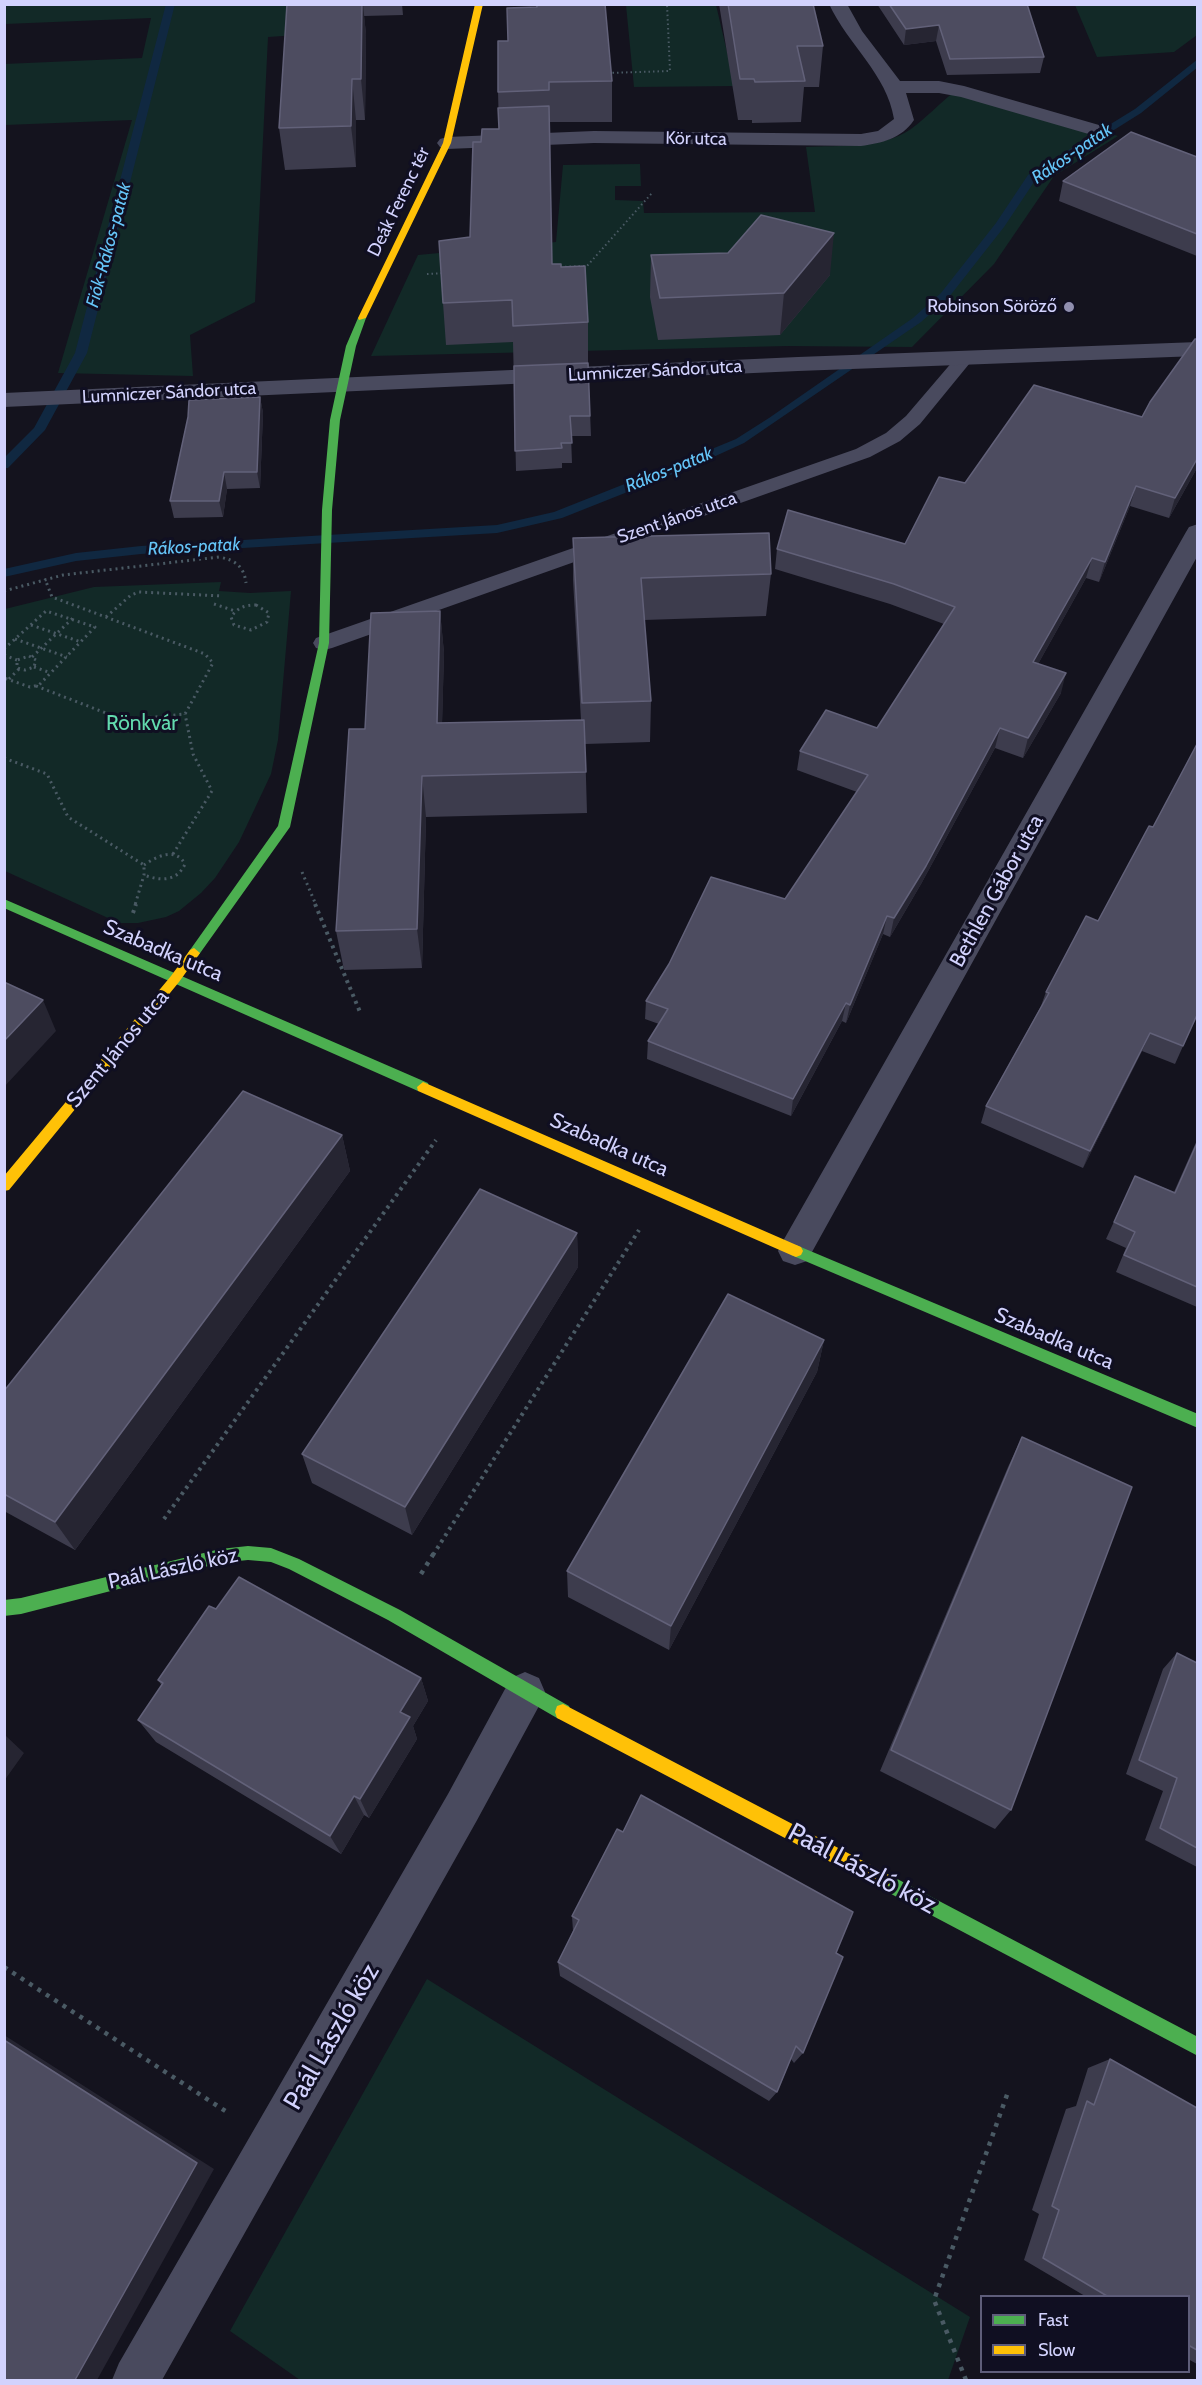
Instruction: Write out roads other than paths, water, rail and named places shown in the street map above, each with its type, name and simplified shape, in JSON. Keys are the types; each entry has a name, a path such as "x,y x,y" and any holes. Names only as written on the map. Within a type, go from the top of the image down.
{"street":[{"path":"447,143 479,4"},
{"name":"Kör utca","path":"447,143 594,137 861,140 878,138 894,132 904,120 904,106 895,87 844,21 838,4"},
{"path":"895,87 939,87 964,92 1092,129"},
{"name":"Deák Ferenc tér","path":"342,385 358,327 447,143"},
{"name":"Lumniczer Sándor utca","path":"4,400 798,364 1197,349"},
{"name":"Szent János utca","path":"4,1186 176,979 284,827 324,643 327,510 335,420 342,385"},
{"name":"Bethlen Gábor utca","path":"795,1251 1197,532"},
{"name":"Szabadka utca","path":"4,903 795,1251 1197,1421"},
{"name":"Paál László köz","path":"4,1608 21,1606 220,1557 248,1553 271,1555 294,1564 394,1615 525,1692 1197,2047"},
{"name":"Paál László köz","path":"136,2380 456,1819 525,1692"}],"lane":[{"name":"Szent János utca","path":"324,643 863,453 893,436 913,420 964,358"}],"waterway":[{"name":"Fiók-Rákos-patak","path":"4,465 39,430 81,353 171,4"},
{"name":"Rákos-patak","path":"4,573 76,557 141,550 497,529 558,515 694,461 740,441 917,320 945,295 1000,225 1032,177 1138,111 1198,62"}],"place":[{"name":"Robinson Söröző","path":"1069,307"}],"park label":[{"name":"Rönkvár","path":"142,724"}]}
